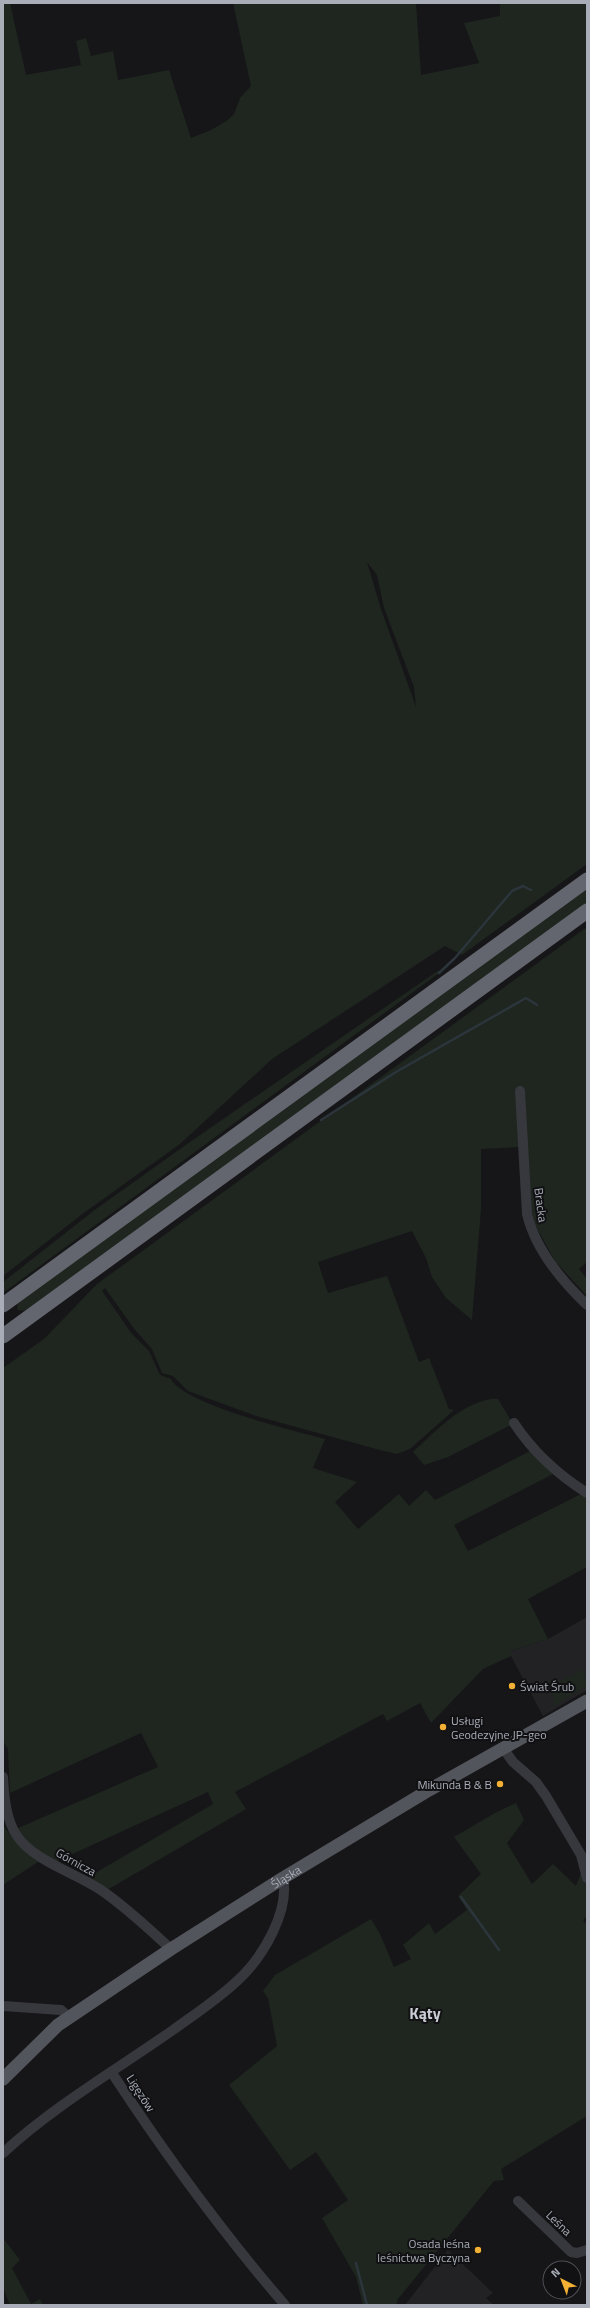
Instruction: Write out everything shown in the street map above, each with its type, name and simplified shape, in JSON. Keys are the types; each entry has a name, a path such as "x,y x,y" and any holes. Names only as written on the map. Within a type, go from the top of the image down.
{"highway":[{"path":"3,1305 587,880"},
{"path":"3,1336 587,911"}],"main road":[{"name":"Śląska","path":"3,2079 44,2037 69,2017 170,1949 283,1878 503,1748 587,1701"}],"street":[{"name":"Bracka","path":"520,1091 527,1214 529,1225 547,1256 566,1283 587,1305"},
{"path":"514,1423 526,1441 558,1474 587,1493"},
{"path":"503,1748 513,1762 536,1782 546,1796 581,1855 587,1878"},
{"name":"Górnicza","path":"3,1777 4,1794 10,1820 21,1841 43,1858 100,1890 170,1949"},
{"name":"Ligęzów","path":"283,1878 284,1885 280,1912 270,1936 239,1980 212,2002 112,2073 183,2176 251,2266 285,2305"},
{"path":"3,2006 61,2010 69,2017"},
{"path":"3,2153 18,2138 112,2073"},
{"name":"Leśna","path":"518,2201 571,2252 577,2254 587,2250"}],"shaded area":[{"path":"3,3 10,3 26,75 81,65 76,41 86,38 91,56 113,51 118,80 169,70 191,138 211,130 228,120 234,114 240,98 251,86 233,3 416,3 421,75 479,63 464,23 500,16 500,3 587,3 587,864 462,955 445,946 272,1059 180,1144 85,1212 3,1276","holes":["367,562 377,575 384,608 414,687 416,707 381,609"]},
{"path":"587,887 587,904 28,1311 17,1310 18,1301"},
{"path":"587,927 587,1262 579,1269 587,1279 587,1296 555,1261 533,1221 524,1214 519,1147 481,1149 481,1209 472,1320 446,1298 432,1277 426,1258 412,1231 318,1262 328,1293 387,1276 419,1362 429,1358 449,1409 454,1410 410,1449 397,1454 380,1450 256,1416 188,1391 173,1376 162,1373 152,1349 135,1330 105,1288 102,1291 132,1334 149,1351 160,1375 171,1379 180,1388 196,1398 217,1407 266,1423 325,1439 313,1468 357,1482 335,1502 358,1529 399,1494 409,1506 426,1490 435,1500 532,1450 555,1473 454,1525 468,1551 585,1492 587,1494 587,1567 528,1599 548,1639 511,1651 511,1656 483,1669 431,1723 420,1703 387,1721 383,1714 235,1792 246,1809 107,1890 85,1879 213,1804 208,1792 55,1862 24,1841 16,1829 158,1767 141,1733 10,1793 8,1749 3,1741 3,1368 44,1339 97,1284"},
{"path":"439,970 439,973 3,1293 3,1282 96,1209 187,1144"},
{"path":"498,1399 513,1424 448,1457 424,1465 413,1452 440,1427 459,1413 479,1402"},
{"path":"587,1617 587,1690 543,1716 511,1656 511,1651 548,1639"},
{"path":"583,1669 587,1686 554,1706 551,1686"},
{"path":"516,1803 524,1820 507,1843 532,1884 553,1864 576,1886 582,1870 587,1883 587,1916 583,1920 587,1926 587,2116 501,2169 504,2180 494,2181 398,2299 396,2305 363,2305 356,2277 322,2218 348,2200 316,2152 290,2170 229,2085 277,2046 268,1998 263,1991 275,1975 371,1919 380,1934 394,1967 411,1959 403,1945 429,1923 435,1934 467,1910 458,1896 481,1874 454,1837 495,1813"},
{"path":"3,1825 17,1844 41,1860 3,1885"},
{"path":"3,2238 20,2260 12,2268 31,2304 40,2299 43,2305 10,2305 3,2288"},
{"path":"448,2250 493,2293 486,2298 494,2305 405,2305"}],"waterway":[{"path":"439,973 455,958 512,891 523,886 531,890"},
{"path":"321,1120 396,1072 526,998 537,1005"},
{"path":"461,1897 499,1950"},
{"path":"356,2263 367,2305"}],"place":[{"name":"Świat Śrub","path":"512,1686"},
{"name":"Usługi Geodezyjne JP-geo","path":"443,1727"},
{"name":"Mikunda B & B","path":"500,1784"},
{"name":"Osada leśna leśnictwa Byczyna","path":"478,2250"}],"district":[{"name":"Kąty","path":"425,2013"}]}
